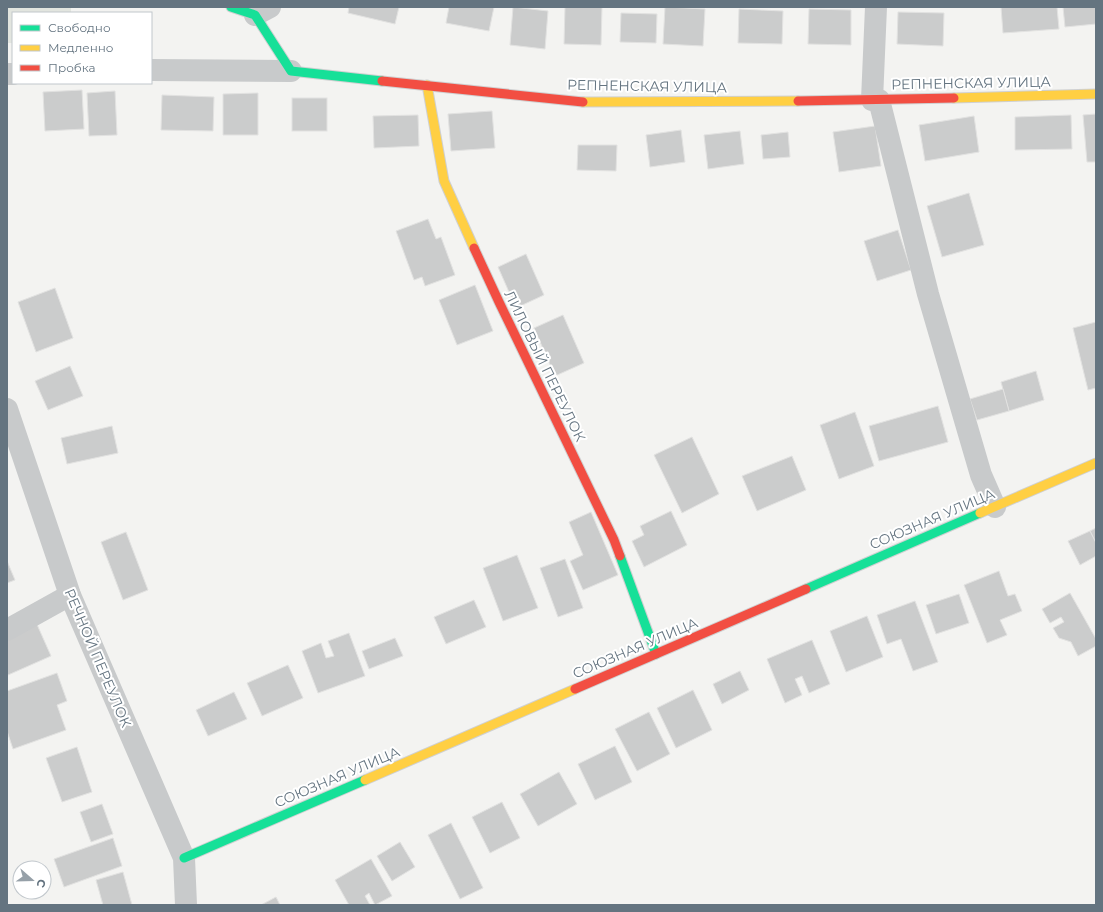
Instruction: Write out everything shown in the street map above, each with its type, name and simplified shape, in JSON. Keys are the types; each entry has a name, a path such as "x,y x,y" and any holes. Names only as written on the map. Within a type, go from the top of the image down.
{"street":[{"path":"152,70 291,70 262,11 231,7"},
{"path":"876,7 876,100 928,294 980,475 995,507"},
{"name":"РЕПНЕНСКАЯ УЛИЦА","path":"291,70 587,102 876,100 1096,94"},
{"name":"ЛИЛОВЫЙ ПЕРЕУЛОК","path":"427,85 444,181 499,302 614,540 656,654"},
{"name":"РЕЧНОЙ ПЕРЕУЛОК","path":"7,409 70,595 184,858 186,905"},
{"name":"СОЮЗНАЯ УЛИЦА","path":"184,858 1096,463"},
{"path":"7,630 70,595"}],"shaded area":[{"path":"7,7 71,7 71,12 12,12 12,43 7,43"}],"building":[{"path":"349,7 399,7 395,24 348,13"},
{"path":"449,7 494,7 489,31 446,23"},
{"path":"513,7 548,11 545,49 510,45"},
{"path":"565,7 602,7 601,45 564,44"},
{"path":"665,7 705,9 703,46 663,44"},
{"path":"1001,7 1057,7 1059,29 1003,33"},
{"path":"1063,7 1096,7 1096,24 1065,27"},
{"path":"739,9 783,11 782,44 738,43"},
{"path":"809,9 851,10 851,45 808,44"},
{"path":"898,12 944,13 943,46 897,44"},
{"path":"621,13 657,14 656,43 620,42"},
{"path":"82,90 84,129 45,131 43,92"},
{"path":"115,91 117,135 89,136 87,93"},
{"path":"258,93 258,135 223,135 223,94"},
{"path":"162,95 214,97 213,131 161,130"},
{"path":"292,98 327,98 327,131 292,131"},
{"path":"492,111 495,148 451,151 448,114"},
{"path":"1096,114 1096,162 1087,162 1083,115"},
{"path":"418,115 419,146 374,148 373,116"},
{"path":"1071,115 1072,149 1015,150 1015,117"},
{"path":"974,116 979,152 925,161 919,125"},
{"path":"875,126 881,166 839,172 833,132"},
{"path":"681,130 685,162 650,167 646,135"},
{"path":"740,131 744,164 708,169 704,135"},
{"path":"788,132 790,157 763,159 761,135"},
{"path":"578,145 617,145 616,171 577,170"},
{"path":"969,193 984,245 942,257 927,206"},
{"path":"428,219 436,239 441,237 455,275 425,286 422,277 414,280 396,231"},
{"path":"898,230 911,270 877,281 864,241"},
{"path":"526,254 544,295 516,308 498,267"},
{"path":"475,285 493,331 457,345 439,300"},
{"path":"55,288 73,338 36,352 18,302"},
{"path":"563,315 584,363 555,376 534,328"},
{"path":"1096,322 1096,388 1088,390 1073,328"},
{"path":"70,366 83,396 48,410 35,381"},
{"path":"1036,371 1044,400 1009,411 1001,382"},
{"path":"1003,389 1009,411 977,420 970,399"},
{"path":"938,406 948,442 879,461 869,426"},
{"path":"855,412 874,466 839,479 820,425"},
{"path":"112,426 118,453 67,464 61,438"},
{"path":"692,437 719,494 682,513 654,455"},
{"path":"792,456 806,490 757,511 742,476"},
{"path":"671,511 687,545 644,567 632,541 644,535 640,526"},
{"path":"591,512 618,575 583,590 570,561 583,555 569,522"},
{"path":"1096,528 1096,543 1090,531"},
{"path":"1090,531 1096,543 1096,556 1080,565 1068,541"},
{"path":"126,532 148,590 123,600 101,542"},
{"path":"517,555 538,608 503,621 483,568"},
{"path":"565,559 583,608 558,617 540,568"},
{"path":"7,561 15,580 7,583"},
{"path":"999,571 1008,596 1015,594 1022,611 1000,620 1007,635 987,643 964,585"},
{"path":"1070,593 1096,639 1096,646 1078,656 1071,642 1059,638 1053,628 1064,622 1061,617 1050,623 1042,609"},
{"path":"959,594 969,623 936,634 926,605"},
{"path":"474,600 486,627 446,644 434,617"},
{"path":"915,601 938,662 913,671 901,639 887,644 877,615"},
{"path":"31,611 51,656 8,675 7,621"},
{"path":"867,616 883,657 846,672 830,631"},
{"path":"349,633 365,676 318,693 302,651 321,643 326,658 334,656 328,641"},
{"path":"395,638 403,656 369,669 362,651"},
{"path":"812,640 830,684 809,693 802,676 795,679 802,695 785,703 767,659"},
{"path":"288,665 303,698 262,716 247,683"},
{"path":"740,671 749,690 722,704 713,684"},
{"path":"57,673 67,701 57,705 66,730 13,749 7,731 7,691"},
{"path":"693,690 712,730 676,748 657,708"},
{"path":"234,692 247,719 208,736 196,710"},
{"path":"649,712 670,754 637,771 615,729"},
{"path":"615,746 632,782 595,800 578,764"},
{"path":"77,747 92,792 62,802 46,758"},
{"path":"559,772 577,804 538,826 520,794"},
{"path":"502,802 520,838 490,853 472,817"},
{"path":"102,804 113,834 91,842 80,812"},
{"path":"451,823 483,888 460,899 428,835"},
{"path":"113,838 122,866 64,887 54,859"},
{"path":"400,842 415,867 392,881 377,856"},
{"path":"371,859 392,896 375,905 369,893 365,896 370,905 349,905 335,880"},
{"path":"123,872 132,905 103,905 96,880"},
{"path":"276,897 280,905 261,905"}],"traffic: fast":[{"path":"231,7 255,15 291,71 382,81"},
{"path":"806,589 980,513"},
{"path":"620,556 656,654"},
{"path":"184,858 365,780"}],"traffic: slow":[{"path":"427,85 444,181 474,248"},
{"path":"954,98 1096,94"},
{"path":"583,102 798,101"},
{"path":"980,513 1096,463"},
{"path":"365,780 575,689"}],"traffic: jam":[{"path":"382,81 583,102"},
{"path":"798,101 954,98"},
{"path":"474,248 614,540 620,556"},
{"path":"575,689 806,589"}]}
